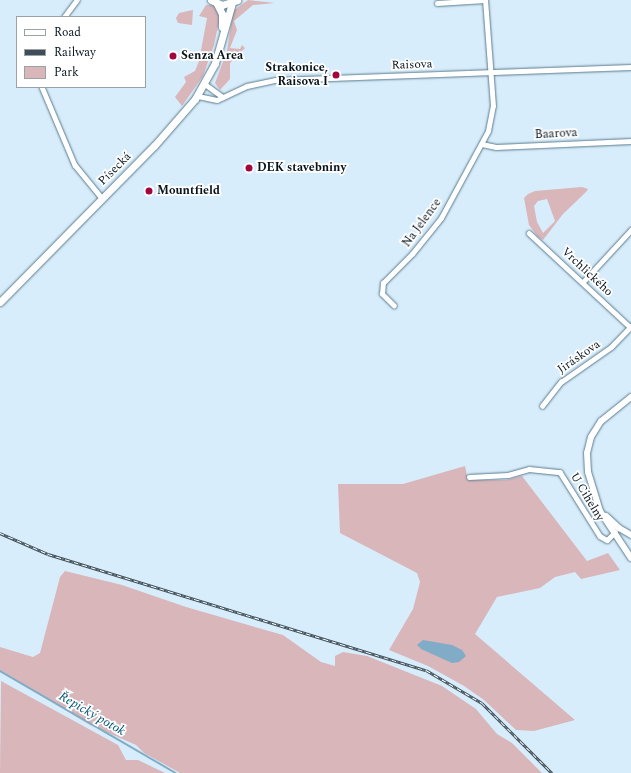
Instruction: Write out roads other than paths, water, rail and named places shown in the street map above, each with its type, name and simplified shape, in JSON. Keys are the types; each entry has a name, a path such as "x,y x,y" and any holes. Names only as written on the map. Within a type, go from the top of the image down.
{"main road":[{"path":"214,2 235,2"},
{"name":"Písecká","path":"214,2 222,14 222,37"},
{"name":"Písecká","path":"0,302 100,195 168,131 198,96 215,62 222,37 235,2"},
{"path":"631,397 601,421 588,445 587,463 600,511 614,536 631,558"},
{"path":"600,511 619,528 631,535"}],"street":[{"path":"65,16 77,0"},
{"path":"437,3 485,0 492,73 492,114 482,144"},
{"name":"Raisova","path":"198,96 212,100 247,86 276,80 631,67"},
{"path":"205,84 222,97"},
{"name":"Písecká","path":"42,88 75,165 100,195"},
{"name":"Baarova","path":"482,144 496,147 631,142"},
{"name":"Na Jelence","path":"394,306 382,294 383,283 412,254 441,218 482,144"},
{"path":"583,282 631,230"},
{"name":"Vrchlického","path":"530,233 631,327"},
{"name":"Jiráskova","path":"542,406 561,382 611,347 631,327"},
{"name":"U Cihelny","path":"468,477 508,475 529,469 560,472 600,536 606,540 614,536"},
{"path":"614,536 619,528"}],"water":[{"path":"423,640 452,645 462,650 466,656 459,662 452,663 421,649 417,645"}],"waterway":[{"name":"Řepický potok","path":"0,671 176,773"}],"railway":[{"path":"0,533 48,554 426,670 482,703 552,773"}],"place":[{"name":"Senza Area","path":"173,56"},
{"name":"Strakonice, Raisova I","path":"336,75"},
{"name":"DEK stavebniny","path":"249,168"},
{"name":"Mountfield","path":"149,191"}]}
